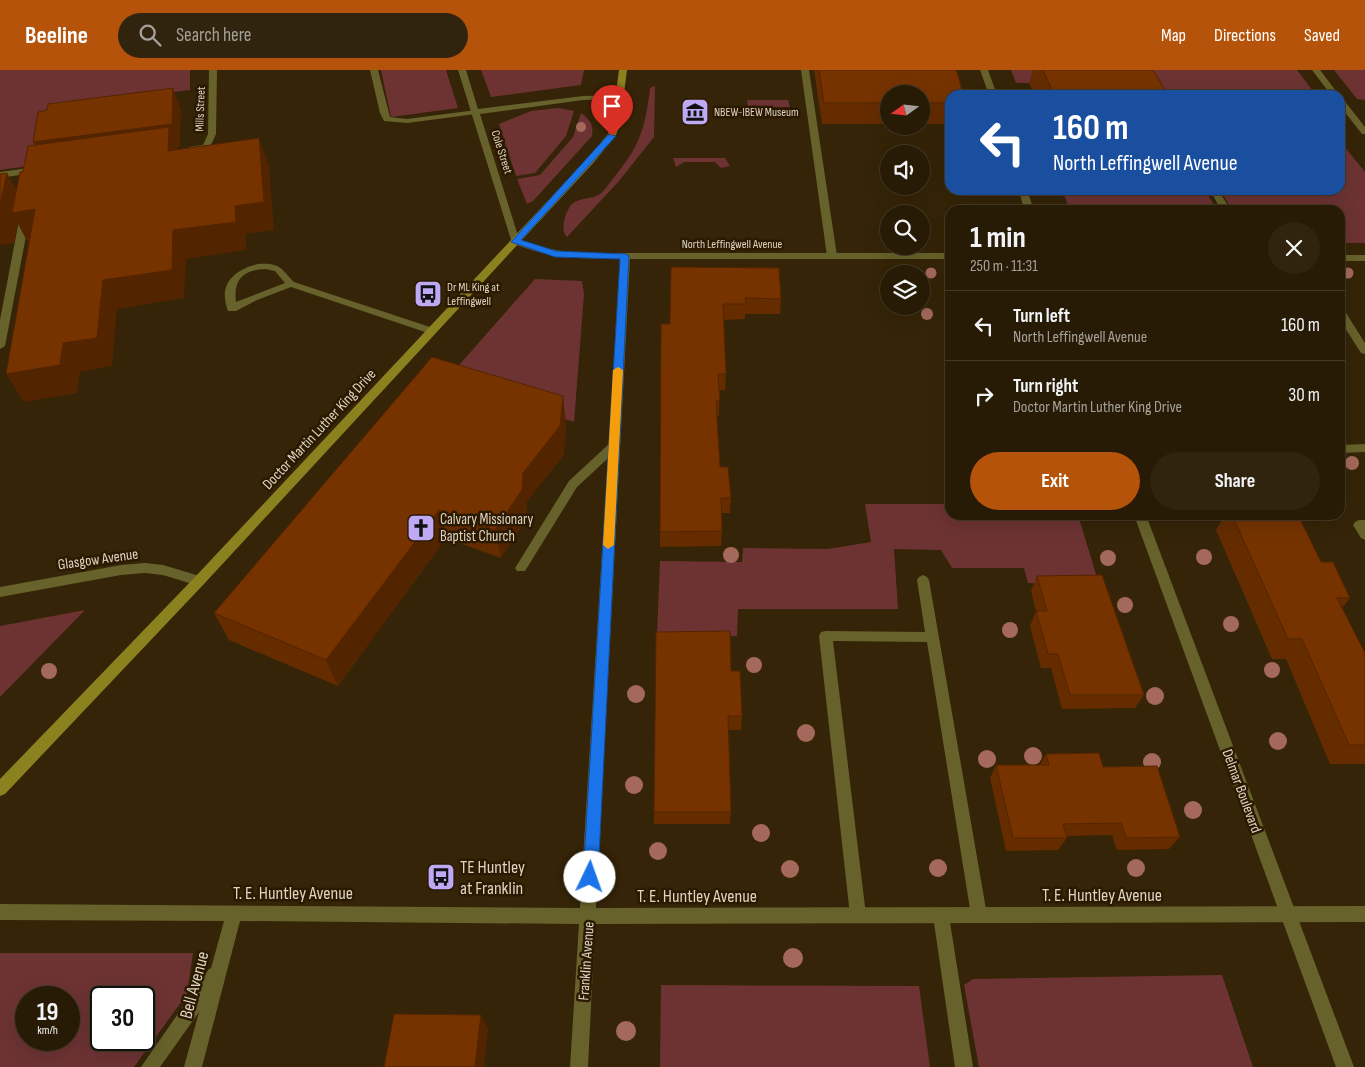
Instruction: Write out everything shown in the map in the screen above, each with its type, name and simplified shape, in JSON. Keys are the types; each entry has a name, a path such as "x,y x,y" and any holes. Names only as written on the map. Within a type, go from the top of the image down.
{"main road":[{"name":"Doctor Martin Luther King Drive","path":"0,789 199,581 516,242 612,136 619,115 623,70"}],"street":[{"name":"Mills Street","path":"187,150 206,147 212,134 213,70"},
{"path":"374,70 384,114 387,119 407,121 583,98 621,97"},
{"name":"Cole Street","path":"462,70 516,242"},
{"path":"804,70 832,256"},
{"path":"984,70 991,90"},
{"path":"1316,70 1331,90"},
{"path":"1345,107 1365,132"},
{"path":"0,175 37,172"},
{"path":"0,346 27,209"},
{"name":"North Leffingwell Avenue","path":"516,242 555,254 625,256 945,256"},
{"name":"Franklin Avenue","path":"579,1067 625,256"},
{"path":"1345,258 1365,258"},
{"path":"291,284 251,298 232,309 230,289 232,281 239,274 251,268 265,266 279,270 291,284 432,331"},
{"path":"1345,320 1365,351"},
{"path":"521,568 573,484 614,446"},
{"path":"1345,448 1365,448"},
{"name":"Delmar Boulevard","path":"1142,520 1344,1067"},
{"path":"1365,525 1359,525 1365,535"},
{"name":"Glasgow Avenue","path":"0,592 121,570 145,568 163,570 199,581"},
{"path":"923,580 979,915"},
{"path":"858,915 826,636 932,637"},
{"name":"T. E. Huntley Avenue","path":"0,912 588,916 1365,914"},
{"name":"Bell Avenue","path":"193,1067 234,913"},
{"path":"941,916 964,1067"},
{"path":"150,1067 218,970"}],"shaded area":[{"path":"0,70 190,70 190,90 47,109 36,165 0,170"},
{"path":"381,70 446,70 458,108 391,117"},
{"path":"481,70 584,70 581,85 491,97"},
{"path":"1011,70 1297,70 1312,90 1157,90 1145,82 1016,83"},
{"path":"1334,70 1365,70 1365,100 1357,99"},
{"path":"655,86 654,137 619,181 567,237 564,230 564,221 571,205 574,202 600,194 631,154 644,125 650,88"},
{"path":"747,100 788,100 790,107 748,107"},
{"path":"558,108 574,111 566,136 535,173 516,176 499,124 531,111"},
{"path":"581,113 591,123 592,136 533,201 527,204 517,179 540,175 573,137"},
{"path":"1345,147 1365,172 1365,243 1345,243 1345,205 1229,205 1223,195 1345,195"},
{"path":"673,158 725,158 730,166 721,168 715,162 684,162 676,167"},
{"path":"1064,195 1208,195 1214,205 1068,205"},
{"path":"535,279 582,281 584,294 574,422 445,381"},
{"path":"865,504 945,504 945,520 1080,520 1099,584 1028,583 1024,568 952,568 941,550 894,549 898,609 738,609 737,636 657,635 660,561 742,562 743,548 828,549 871,542"},
{"path":"85,610 0,697 0,626"},
{"path":"0,953 193,953 187,994 155,1038 155,986 90,986 90,1051 146,1051 134,1067 0,1067"},
{"path":"1222,975 1253,1067 979,1067 964,985 973,979"},
{"path":"661,985 919,986 930,1067 660,1067"}],"building":[{"path":"819,70 956,70 958,75 962,90 945,90 945,103 930,103 930,85 880,85 880,103 824,103"},
{"path":"1043,70 1153,70 1165,90 1052,90"},
{"path":"173,88 172,124 33,142 38,112 47,110 48,104"},
{"path":"169,127 168,151 259,138 264,202 235,206 236,222 173,230 172,270 103,280 97,338 63,343 60,365 6,374 35,209 12,213 20,172 23,171 28,146"},
{"path":"7,173 0,206 0,174"},
{"path":"671,267 779,268 781,299 745,298 746,304 723,304 726,374 718,374 720,401 716,401 720,467 728,467 731,498 721,498 722,531 660,532 661,324 670,324"},
{"name":"Calvary Missionary Baptist Church","path":"432,357 563,396 560,426 523,473 522,490 495,530 439,510 326,660 214,613"},
{"path":"1234,520 1300,520 1321,562 1333,562 1350,598 1337,598 1365,653 1365,745 1349,745 1302,639 1288,639"},
{"path":"1102,575 1144,695 1070,695 1058,654 1048,654 1036,611 1047,611 1037,576"},
{"path":"730,631 731,671 740,671 742,716 728,716 731,812 654,812 656,632"},
{"path":"1099,753 1103,767 1157,766 1180,837 1126,838 1121,823 1063,824 1067,838 1013,838 996,765 1049,765 1046,754"},
{"path":"394,1014 481,1015 475,1067 384,1067"}],"slow traffic":[{"path":"608,545 618,370"}],"place":[{"name":"NBEW-IBEW Museum","path":"695,112"},
{"name":"Dr ML King at Leffingwell","path":"428,294"},
{"name":"Calvary Missionary Baptist Church","path":"421,528"},
{"name":"TE Huntley at Franklin","path":"441,877"}],"route":[{"path":"590,877 625,256 570,256 544,252 516,242 612,136"}]}
